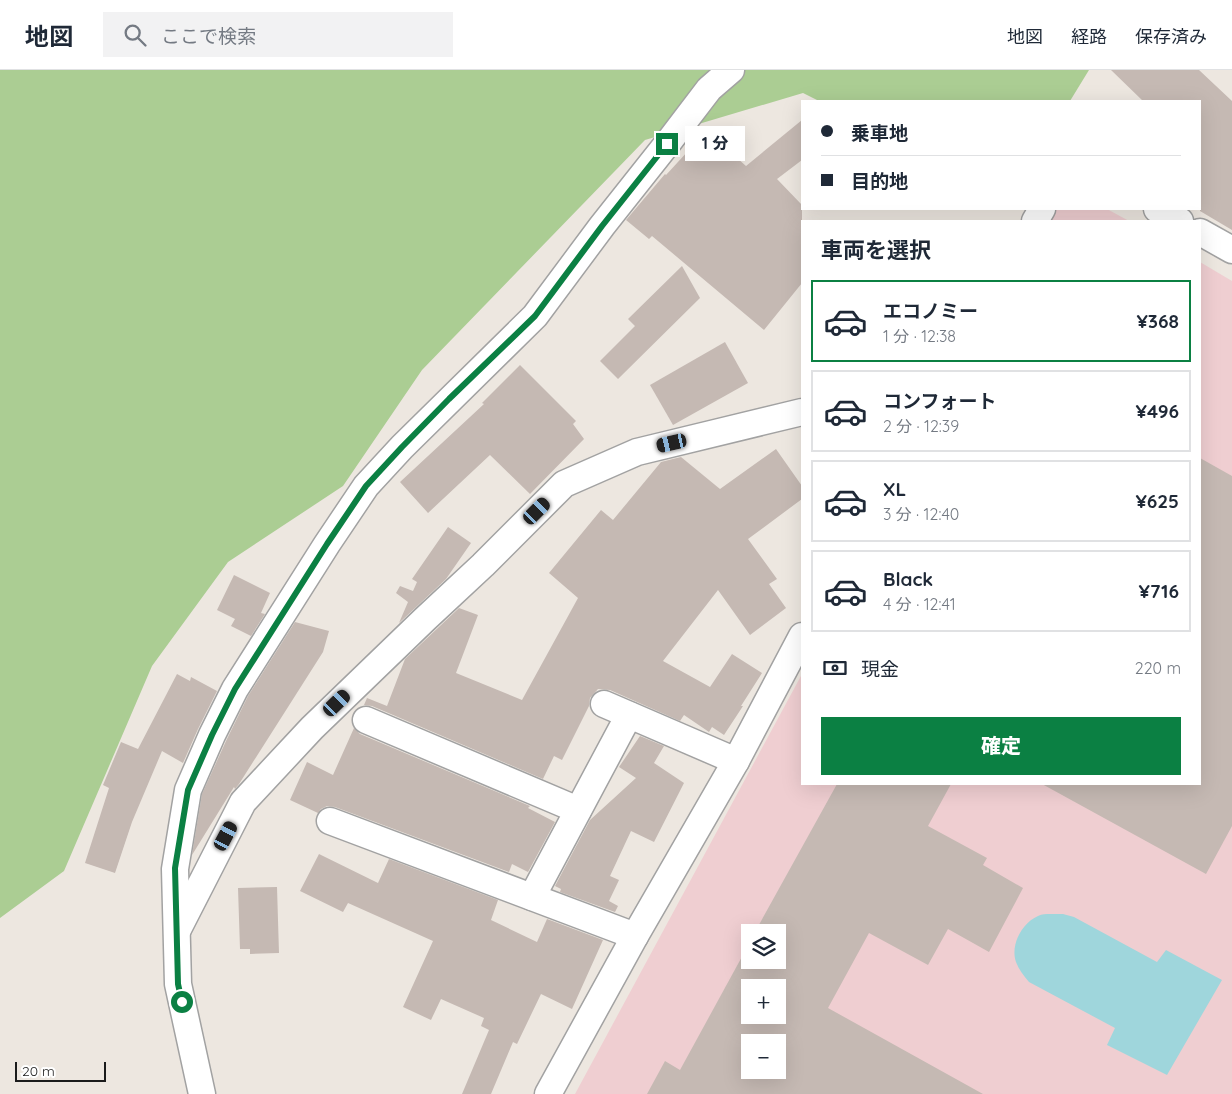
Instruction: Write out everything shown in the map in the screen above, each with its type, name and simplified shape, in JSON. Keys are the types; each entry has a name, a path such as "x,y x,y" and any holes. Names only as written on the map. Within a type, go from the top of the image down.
{"street":[{"path":"202,1094 178,984 175,868 188,790 235,689 366,486 449,399 535,316 602,226 709,89 731,70"},
{"path":"1159,210 1178,220"},
{"path":"1201,233 1232,250"},
{"path":"177,932 243,802 312,728 483,565 564,484 637,452 801,412"},
{"path":"548,1094 635,936 736,761 801,638"},
{"path":"604,704 736,761"},
{"path":"532,897 629,715"},
{"path":"366,720 578,810"},
{"path":"330,821 635,936"}],"shaded area":[{"path":"1054,210 1109,210 1127,220 1049,220"},
{"path":"1201,263 1232,281 1232,1094 575,1094 801,676 801,785 1201,785"}],"green space":[{"path":"0,70 1089,70 1071,100 817,100 803,93 645,140 422,370 343,486 228,562 152,666 64,871 0,918"}],"water":[{"path":"1050,914 1063,914 1074,917 1157,962 1166,950 1222,980 1167,1075 1107,1045 1115,1028 1029,982 1023,975 1017,965 1015,955 1016,942 1019,935 1032,919"}],"building":[{"path":"1111,70 1199,70 1232,101 1232,230 1200,211 1201,100 1142,100"},
{"path":"801,121 801,161 777,179 801,204 801,284 764,330 652,236 649,239 626,220 665,174 700,138 713,149 719,142 746,166"},
{"path":"682,266 700,298 618,379 600,361 635,326 628,319"},
{"path":"725,342 748,383 673,425 650,385"},
{"path":"520,365 576,421 573,424 584,439 530,494 490,455 428,513 400,482 484,404 482,403"},
{"path":"776,449 801,485 801,500 748,539 777,579 769,584 786,608 750,635 718,590 663,661 710,687 732,654 762,673 724,735 712,727 709,732 684,715 680,721 610,690 598,689 590,698 589,706 562,760 554,756 543,779 372,706 364,705 367,698 387,706 405,659 459,608 478,615 456,673 522,700 578,598 549,573 601,510 613,520 661,462 681,457 720,489"},
{"path":"1201,459 1232,476 1232,826 1206,874 1044,785 1201,785"},
{"path":"448,527 471,543 446,579 399,623 408,602 396,593 400,586 413,591 417,582 412,579"},
{"path":"234,575 270,593 261,613 265,614 251,636 231,626 235,619 217,610"},
{"path":"295,622 329,631 323,652 239,784 235,789 234,787 192,855 202,794 248,696"},
{"path":"177,674 190,681 191,677 217,691 183,763 162,751 132,822 115,873 85,863 109,788 103,785 121,742 138,749"},
{"path":"354,728 360,734 530,806 528,808 555,822 528,872 512,864 509,872 335,807 327,806 318,813 290,800 307,762 333,775"},
{"path":"640,736 664,746 654,763 684,783 654,842 631,831 610,876 619,880 609,901 618,906 615,912 560,892 561,889 555,886 590,820 636,778 619,767"},
{"path":"836,785 950,785 928,826 987,858 983,865 1023,888 989,952 948,929 928,965 869,933 828,1008 983,1094 647,1094 665,1061 680,1070 741,958 741,969 786,969 786,924 759,924"},
{"path":"319,854 378,883 389,859 498,900 491,920 537,942 547,919 603,940 572,1009 541,994 517,1044 513,1042 491,1094 462,1094 489,1030 481,1026 484,1018 441,999 431,1020 403,1007 433,941 348,903 343,912 300,891"},
{"path":"277,887 279,953 250,954 250,949 240,949 238,888"}],"route":[{"path":"182,1002 178,984 175,868 185,805 188,790 235,689 366,486 449,399 535,316 602,226 667,144"}]}
